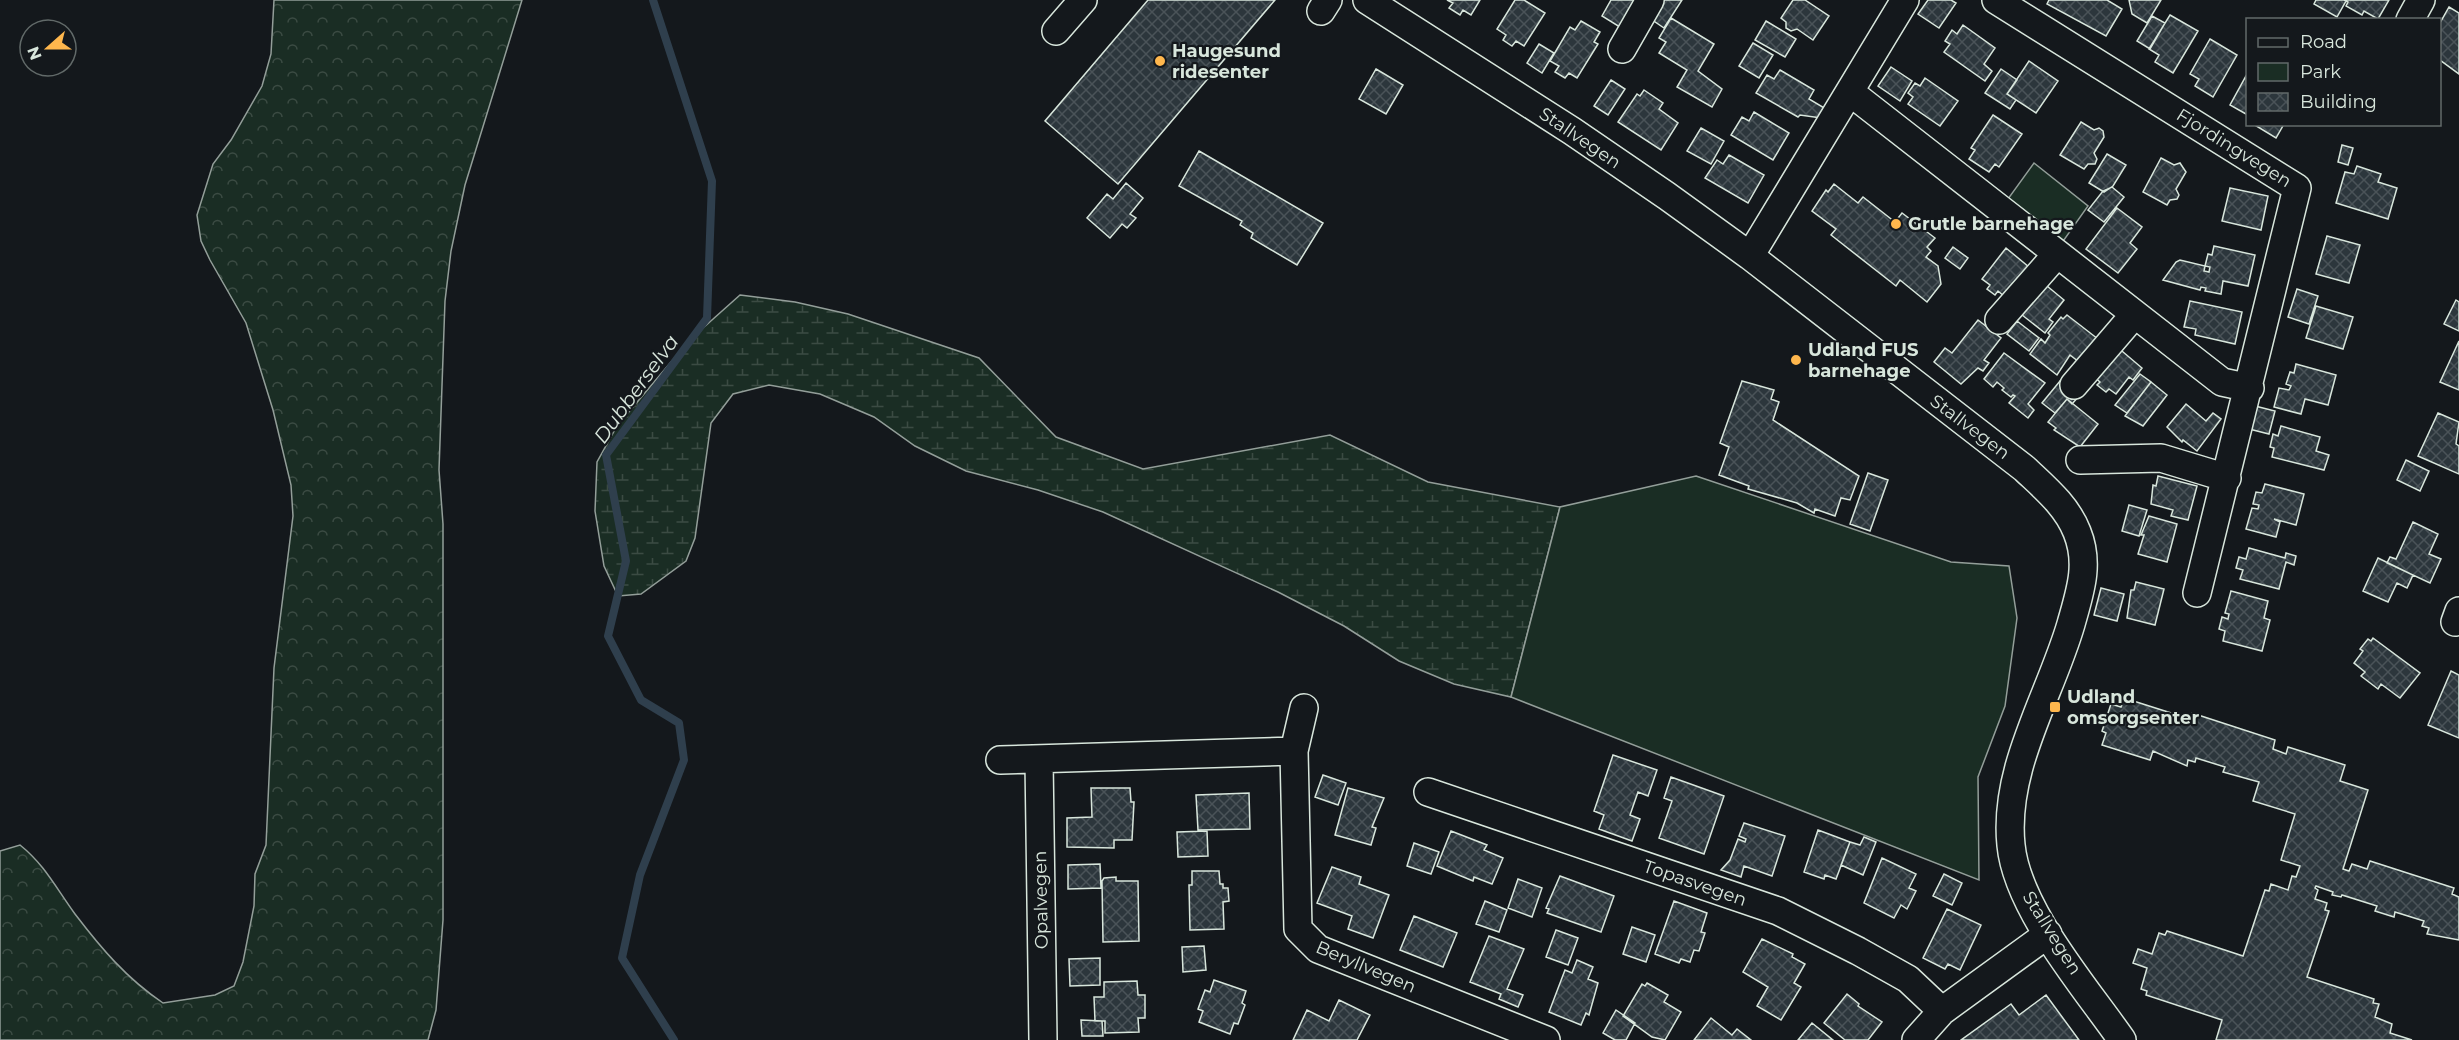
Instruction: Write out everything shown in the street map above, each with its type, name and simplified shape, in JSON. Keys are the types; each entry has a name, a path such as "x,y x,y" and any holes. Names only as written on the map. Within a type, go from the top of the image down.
{"street":[{"path":"1056,31 1083,0"},
{"name":"Stallvegen","path":"1367,0 1572,131 1750,256 2025,469 2062,505 2076,530 2084,553 2084,582 2062,654 2022,756 2014,788 2010,820 2011,847 2018,875 2028,900 2048,934 2122,1040"},
{"path":"1622,49 1650,0"},
{"path":"1750,256 1905,0"},
{"name":"Fjordingvegen","path":"1996,0 2297,188 2228,477 2196,594"},
{"path":"2411,18 2421,0"},
{"path":"1850,92 2222,382 2250,388"},
{"path":"1999,321 2057,254"},
{"path":"2074,385 2134,315"},
{"path":"2080,460 2161,458 2228,477"},
{"name":"Beryllvegen","path":"1304,708 1294,751 1298,929 1318,949 1546,1040"},
{"path":"1000,760 1294,751"},
{"name":"Opalvegen","path":"1040,760 1043,1040"},
{"name":"Topasvegen","path":"1428,792 1778,911 1908,979 1942,1011"},
{"path":"1916,1040 1942,1011 2048,934"}],"green space":[{"path":"274,0 522,0 465,185 451,251 445,301 439,470 443,524 443,920 436,1010 428,1040 0,1040 0,851 20,845 29,853 105,951 137,983 163,1003 215,995 234,986 243,962 254,906 255,874 266,845 274,668 293,516 291,485 273,410 246,323 201,241 197,215 213,164 231,140 262,86 271,54"},
{"path":"2034,163 2088,206 2059,247 2005,203"},
{"path":"740,295 795,302 848,314 979,358 1056,437 1143,469 1330,435 1428,482 1560,507 1511,697 1454,684 1399,661 1344,626 1278,592 1103,512 1038,490 966,471 915,446 874,417 820,394 769,385 733,394 711,423 695,538 686,561 641,594 618,596 604,566 595,511 597,462 617,426 671,362 703,328"},
{"path":"1696,476 1951,562 2009,566 2017,618 2005,706 1978,777 1979,880 1511,697 1560,507"}],"building":[{"name":"Haugesund ridesenter","path":"1148,0 1275,0 1118,184 1045,121"},
{"path":"1447,0 1480,0 1471,15 1463,10 1460,15 1449,8 1453,3"},
{"path":"1515,0 1524,0 1545,13 1524,46 1516,41 1512,46 1503,40 1506,35 1497,29"},
{"path":"1611,0 1640,0 1623,29 1602,16"},
{"path":"1659,0 1682,0 1664,28 1648,17"},
{"path":"1793,0 1805,0 1829,16 1813,40 1797,29 1791,31 1786,28 1786,22 1781,18"},
{"path":"1928,0 1951,0 1956,3 1939,28 1918,14"},
{"path":"2049,0 2107,0 2122,9 2106,36 2047,4"},
{"path":"2129,0 2161,0 2147,23 2132,14"},
{"path":"2316,0 2346,1 2337,17 2314,4"},
{"path":"2344,0 2389,0 2379,18 2364,11 2362,15 2346,6 2348,2"},
{"path":"2449,7 2459,13 2459,74 2441,61 2441,21"},
{"path":"2170,15 2198,31 2173,73 2155,62 2159,55 2149,49"},
{"path":"2152,16 2165,23 2150,49 2137,41"},
{"path":"1671,18 1714,44 1698,71 1722,89 1712,107 1677,87 1687,70 1659,53 1666,42 1659,38"},
{"path":"1581,21 1600,32 1594,42 1598,44 1577,78 1569,73 1565,78 1555,72 1559,66 1550,61 1570,27 1575,30"},
{"path":"1766,21 1796,39 1785,57 1755,40"},
{"path":"1963,25 1995,48 1984,64 1992,71 1985,81 1944,52 1950,44 1945,41 1952,30 1957,34"},
{"path":"2210,39 2237,55 2213,97 2195,86 2199,79 2190,74"},
{"path":"1753,43 1773,55 1759,78 1739,66"},
{"path":"1539,44 1554,53 1542,73 1527,63"},
{"path":"2029,61 2058,81 2036,113 2007,94"},
{"path":"1891,67 1912,81 1900,101 1878,86"},
{"path":"1376,69 1403,85 1386,114 1359,99"},
{"path":"2001,69 2017,80 2007,94 2016,100 2010,109 1985,93"},
{"path":"1780,70 1814,90 1809,99 1826,109 1821,118 1800,115 1798,117 1756,93 1767,75 1774,79"},
{"path":"2246,76 2246,114 2230,105"},
{"path":"1925,78 1958,101 1940,126 1908,104 1913,97 1908,93 1915,83 1920,86"},
{"path":"1611,80 1625,89 1608,115 1594,106"},
{"path":"1644,90 1663,103 1659,109 1678,123 1661,150 1618,122 1637,94 1640,96"},
{"path":"1754,112 1789,133 1773,160 1731,135 1742,117 1749,121"},
{"path":"1993,115 2022,134 1999,167 1995,164 1989,172 1969,159 1975,150 1971,148"},
{"path":"2081,122 2094,130 2099,128 2103,131 2104,137 2094,153 2097,159 2095,164 2088,164 2084,169 2060,155"},
{"path":"2256,126 2283,126 2276,138"},
{"path":"1701,128 1724,141 1711,164 1687,151"},
{"path":"2342,145 2353,148 2348,165 2338,162"},
{"path":"1199,151 1323,223 1297,265 1251,238 1253,233 1240,225 1242,221 1179,186"},
{"path":"2107,154 2126,165 2113,186 2104,192 2089,183"},
{"path":"1729,155 1764,175 1748,203 1705,178 1717,160 1723,164"},
{"path":"2161,158 2174,165 2180,163 2186,172 2176,189 2179,195 2177,199 2170,200 2167,205 2143,192"},
{"path":"2357,166 2381,174 2378,182 2397,188 2388,219 2336,203 2345,172 2354,174"},
{"path":"1126,183 1143,198 1130,214 1136,218 1127,228 1122,224 1110,238 1087,218 1107,194 1113,199"},
{"path":"1834,184 1858,203 1863,197 1895,222 1902,213 1935,238 1927,247 1931,251 1926,257 1938,266 1941,284 1927,302 1900,280 1896,286 1831,235 1836,229 1812,211 1826,190 1828,192"},
{"path":"2112,187 2124,197 2104,222 2088,210 2103,191"},
{"path":"2230,188 2268,196 2261,230 2222,221"},
{"path":"2117,208 2142,227 2130,243 2137,249 2118,273 2086,249"},
{"path":"2327,236 2360,245 2349,283 2316,274"},
{"path":"2214,246 2255,255 2248,286 2223,281 2221,294 2205,291 2206,288 2201,287 2200,290 2163,280 2180,260 2205,266 2208,254 2212,255","holes":["2205,266 2210,267 2209,272 2204,271"]},
{"path":"1953,247 1968,258 1960,269 1945,258"},
{"path":"2006,248 2029,267 2005,297 1998,291 1995,295 1987,289 1990,285 1982,279"},
{"path":"2041,281 2064,300 2049,319 2053,322 2045,333 2017,311"},
{"path":"2297,289 2318,296 2309,324 2288,317"},
{"path":"2456,300 2459,302 2459,331 2444,324"},
{"path":"2190,301 2242,312 2235,344 2195,335 2196,329 2184,327"},
{"path":"2316,306 2353,317 2343,349 2306,338"},
{"path":"2067,315 2098,339 2079,362 2070,355 2057,375 2030,354 2041,339 2045,343 2050,335 2048,333 2061,317 2063,319"},
{"path":"1978,320 2001,338 1984,360 1989,363 1983,371 1978,368 1961,384 1934,362 1945,348 1952,353"},
{"path":"2017,321 2039,338 2029,351 2007,334"},
{"path":"2459,341 2459,390 2440,382"},
{"path":"2116,346 2142,368 2133,380 2129,377 2116,394 2109,389 2106,392 2097,385 2100,382 2093,376"},
{"path":"2004,353 2045,383 2028,404 2034,410 2028,418 2009,403 2015,396 2011,397 2002,390 2004,388 1997,382 1993,387 1984,379"},
{"path":"2296,364 2336,375 2328,405 2305,399 2301,414 2274,407 2279,388 2289,390 2291,386 2286,384 2290,372 2294,373"},
{"path":"2140,374 2151,382 2127,413 2115,405"},
{"path":"1742,381 1774,390 1771,399 1779,402 1773,420 1859,476 1850,500 1841,498 1835,516 1815,509 1814,513 1797,503 1748,489 1749,486 1719,475 1729,447 1720,443"},
{"path":"2060,381 2079,396 2072,404 2067,399 2055,413 2042,403"},
{"path":"2151,382 2167,395 2143,426 2125,416"},
{"path":"2067,399 2098,424 2080,447 2054,430 2056,428 2048,422"},
{"path":"2186,404 2206,421 2213,413 2221,419 2197,451 2183,440 2182,442 2167,427"},
{"path":"2255,406 2275,411 2269,434 2249,429"},
{"path":"2438,413 2459,422 2456,444 2459,446 2459,474 2418,456"},
{"path":"2281,426 2320,437 2316,451 2329,455 2324,470 2272,457 2274,448 2270,447 2273,434 2278,436"},
{"path":"2406,460 2429,471 2420,491 2397,480"},
{"path":"1868,473 1888,480 1870,531 1850,524"},
{"path":"2158,476 2197,486 2188,520 2171,516 2173,510 2151,504 2153,485 2156,486"},
{"path":"2265,484 2304,494 2296,525 2274,519 2280,522 2276,537 2246,529 2252,508 2258,509 2259,505 2253,504 2256,492 2262,493"},
{"path":"2129,505 2147,510 2139,536 2122,531"},
{"path":"2149,516 2177,524 2167,562 2138,554 2144,535 2141,535"},
{"path":"2413,522 2438,534 2429,554 2441,559 2430,583 2387,563 2390,557 2396,559"},
{"path":"2249,548 2285,558 2286,553 2296,556 2294,565 2286,562 2279,589 2240,579 2243,570 2236,568 2239,557 2246,559"},
{"path":"2378,558 2413,575 2407,588 2397,583 2388,602 2363,591"},
{"path":"2136,582 2164,589 2155,625 2127,618 2131,590 2134,590"},
{"path":"2101,588 2124,594 2117,621 2094,615"},
{"path":"2231,591 2268,601 2264,618 2270,620 2262,651 2223,641 2225,631 2219,629 2222,617 2228,619 2229,614 2225,613"},
{"path":"2373,638 2420,673 2400,698 2381,684 2378,689 2361,676 2365,672 2354,663 2363,651 2360,649 2368,639 2371,641"},
{"path":"2451,671 2459,675 2459,738 2428,725"},
{"path":"2124,698 2190,719 2192,713 2275,740 2273,749 2286,754 2288,747 2345,765 2340,781 2368,790 2343,869 2349,871 2352,864 2367,869 2370,861 2454,888 2452,894 2459,897 2459,940 2427,934 2429,928 2422,926 2424,921 2395,912 2394,917 2375,911 2377,906 2342,895 2341,897 2332,895 2333,892 2316,886 2315,888 2318,890 2315,899 2327,903 2325,910 2329,911 2307,977 2374,999 2373,1003 2379,1004 2375,1017 2392,1024 2390,1033 2412,1040 2216,1040 2222,1020 2146,995 2147,991 2141,989 2147,968 2133,963 2138,949 2152,954 2159,933 2165,935 2167,931 2243,956 2265,890 2269,891 2271,884 2288,890 2292,876 2296,877 2300,866 2281,860 2295,814 2253,801 2259,782 2223,772 2225,767 2196,758 2195,762 2188,760 2187,766 2153,751 2150,760 2102,745 2106,733 2102,731 2111,704 2121,707"},
{"path":"1613,755 1657,770 1648,796 1638,792 1630,815 1640,819 1632,841 1599,829 1604,815 1594,811"},
{"path":"1323,775 1346,783 1338,805 1315,797"},
{"path":"1671,777 1724,796 1704,854 1659,838 1672,801 1664,798"},
{"path":"1091,788 1130,788 1131,802 1134,802 1132,840 1114,840 1114,848 1067,847 1067,818 1092,817"},
{"path":"1348,788 1384,798 1372,827 1376,828 1371,845 1335,835"},
{"path":"1249,793 1250,829 1198,830 1196,795"},
{"path":"1744,823 1785,836 1772,876 1744,866 1741,877 1721,870 1730,860 1738,839 1745,842 1746,839 1739,836"},
{"path":"1818,830 1850,842 1836,879 1825,875 1824,879 1804,872"},
{"path":"1207,831 1208,856 1178,857 1177,832"},
{"path":"1451,831 1487,845 1484,850 1503,858 1492,884 1474,877 1473,881 1437,866"},
{"path":"1864,837 1876,842 1863,875 1841,865 1850,842 1860,845"},
{"path":"1414,843 1439,852 1431,874 1407,866"},
{"path":"1882,858 1916,874 1909,888 1916,891 1907,909 1901,905 1894,918 1864,903"},
{"path":"1100,864 1101,888 1068,889 1068,865"},
{"path":"1332,867 1361,877 1359,884 1389,895 1373,938 1348,929 1352,916 1317,903"},
{"path":"1192,871 1219,871 1220,884 1223,884 1223,888 1228,888 1229,901 1223,902 1224,929 1190,930 1189,885 1192,885"},
{"path":"1944,874 1962,883 1952,905 1933,896"},
{"path":"1560,876 1614,896 1601,932 1547,913 1549,909 1546,908"},
{"path":"1116,877 1116,881 1138,881 1139,941 1103,942 1102,881 1104,878"},
{"path":"1518,879 1542,888 1532,917 1508,908"},
{"path":"1485,901 1507,910 1499,932 1476,924"},
{"path":"1674,901 1707,913 1701,932 1705,933 1699,951 1694,950 1690,962 1681,959 1679,963 1655,954"},
{"path":"1947,909 1981,925 1960,970 1948,964 1945,969 1923,958"},
{"path":"1414,916 1457,933 1443,967 1400,950"},
{"path":"1632,927 1655,935 1646,962 1623,954"},
{"path":"1556,930 1578,938 1568,965 1546,957"},
{"path":"1489,936 1524,949 1507,989 1523,995 1518,1007 1499,999 1501,994 1470,982"},
{"path":"1762,939 1793,954 1792,957 1805,964 1794,983 1801,987 1781,1020 1757,1006 1768,987 1743,972"},
{"path":"1204,946 1206,970 1183,972 1182,947"},
{"path":"1100,958 1100,985 1070,986 1069,959"},
{"path":"1577,960 1593,967 1588,979 1598,983 1589,1015 1586,1013 1581,1025 1549,1012 1565,970 1572,973"},
{"path":"1214,980 1246,991 1242,1003 1245,1005 1238,1024 1234,1023 1230,1034 1199,1022 1203,1011 1198,1009 1205,990 1210,992"},
{"path":"1137,981 1138,995 1145,995 1145,1018 1138,1018 1139,1032 1105,1033 1105,1021 1095,1021 1094,997 1104,997 1104,982"},
{"path":"1647,983 1668,995 1664,1002 1681,1012 1665,1040 1652,1037 1623,1016 1642,984 1645,986"},
{"path":"1847,994 1859,1004 1858,1006 1882,1022 1868,1040 1845,1040 1824,1023"},
{"path":"2046,995 2079,1040 1961,1040 2011,1004 2019,1015"},
{"path":"1339,1000 1370,1015 1357,1040 1293,1040 1307,1010 1329,1021"},
{"path":"1616,1010 1635,1023 1626,1040 1615,1040 1603,1033"},
{"path":"1711,1018 1732,1035 1737,1029 1751,1040 1694,1040"},
{"path":"1081,1020 1102,1021 1103,1036 1082,1036"},
{"path":"1812,1023 1833,1040 1798,1040"}],"waterway":[{"name":"Dubberselva","path":"653,0 712,181 707,318 606,455 626,561 608,636 641,700 679,723 684,760 640,875 622,958 674,1040"}],"place":[{"name":"Haugesund ridesenter","path":"1160,61"},
{"name":"Grutle barnehage","path":"1896,224"},
{"name":"Udland FUS barnehage","path":"1796,360"},
{"name":"Udland omsorgsenter","path":"2055,707"}]}
